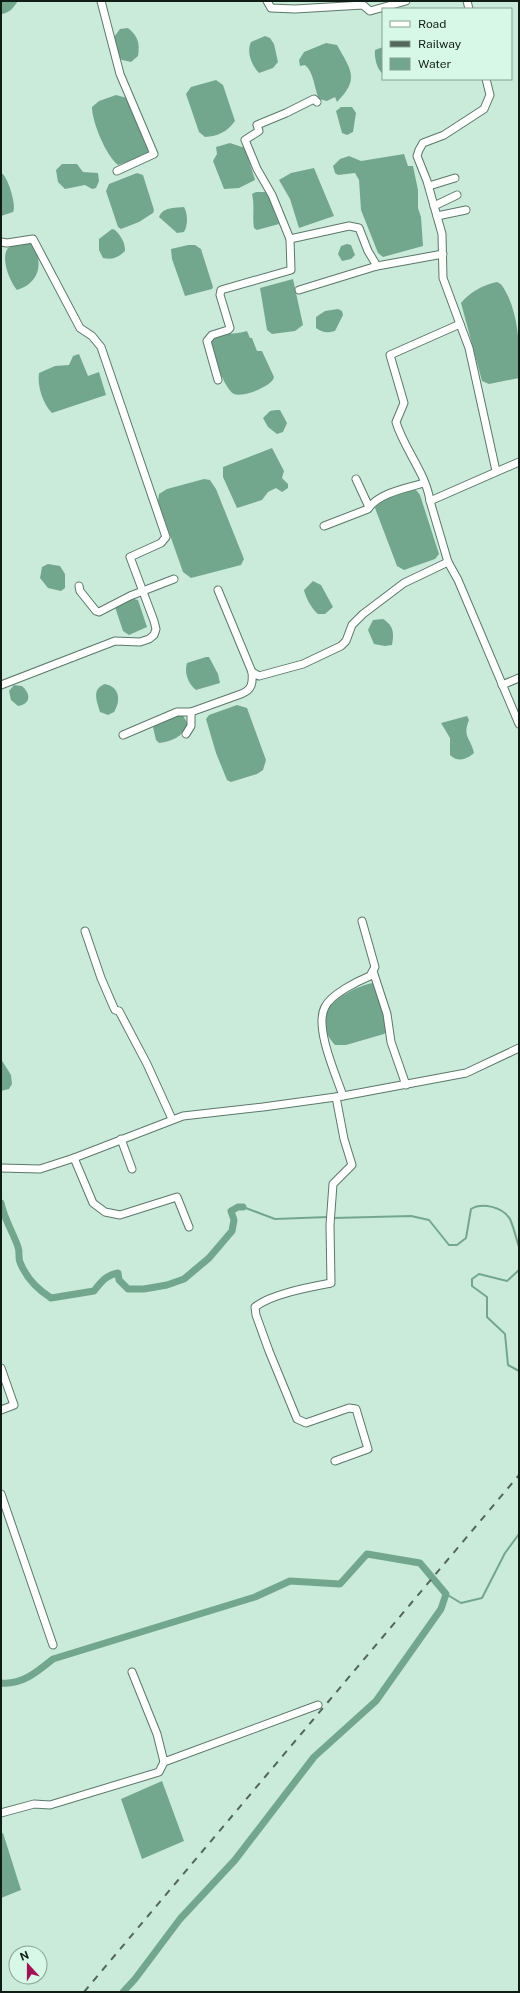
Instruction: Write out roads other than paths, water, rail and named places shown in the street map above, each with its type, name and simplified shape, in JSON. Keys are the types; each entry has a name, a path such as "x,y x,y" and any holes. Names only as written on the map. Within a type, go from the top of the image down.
{"street":[{"path":"101,1 120,74 154,154 117,171"},
{"path":"267,1 271,8 308,9 363,5 370,11 382,9"},
{"path":"386,8 406,1"},
{"path":"486,80 490,95 484,108 455,129 424,143 417,156 429,186 442,234 443,278 469,348 496,471"},
{"path":"218,380 207,342 212,335 230,328 220,295 221,290 291,270 290,239 272,195 257,169 245,140 259,131 257,125 286,114 314,99 317,102"},
{"path":"429,186 455,178"},
{"path":"434,206 457,195"},
{"path":"437,216 466,210"},
{"path":"290,239 349,226 359,228 368,251 377,266"},
{"path":"1,242 7,243 33,239 80,328 92,336 101,348 166,535 165,540 161,543 130,557 156,629 154,635 149,639 140,642 115,641 1,685"},
{"path":"299,290 377,266 443,254"},
{"path":"460,324 390,355 404,403 396,422 400,435 428,490 448,562 519,724"},
{"path":"430,501 519,462"},
{"path":"356,479 369,507"},
{"path":"324,526 369,507 372,502 387,495 424,483"},
{"path":"252,672 259,676 303,664 341,646 346,641 352,625 363,614 404,583 448,562"},
{"path":"78,586 80,591 97,612 174,579"},
{"path":"123,735 177,712 191,712 246,692 253,682 252,672 218,590"},
{"path":"502,685 519,678"},
{"path":"186,734 191,726 191,712"},
{"path":"335,1461 368,1449 356,1409 349,1408 306,1423 297,1419 269,1351 256,1315 255,1307 263,1300 298,1290 331,1283 330,1225 333,1184 352,1165 344,1139 339,1096 322,1027 322,1017 325,1006 331,999 358,980 370,976 375,967 362,921"},
{"path":"86,931 101,978 115,1010 119,1011 148,1064 172,1119"},
{"path":"373,971 387,1014 391,1042 406,1085"},
{"path":"1,1168 40,1169 74,1158 183,1116 263,1107 339,1096 466,1073 519,1048"},
{"path":"121,1139 132,1169"},
{"path":"74,1158 93,1203 105,1212 120,1215 176,1197 189,1227"},
{"path":"1,1368 14,1405 1,1410"},
{"path":"1,1494 53,1645"},
{"path":"1,1813 34,1804 50,1805 159,1772 164,1762 157,1734 132,1672"},
{"path":"164,1762 318,1705"}],"water":[{"path":"1,1 18,1 13,8 1,14"},
{"path":"128,28 138,40 139,47 138,56 131,62 122,60 118,56 114,37 120,29"},
{"path":"265,36 270,38 274,44 278,62 273,68 259,73 250,59 249,50 251,42"},
{"path":"326,43 337,45 351,74 349,87 337,102 335,97 327,101 319,99 308,68 305,65 300,66 299,60 304,52"},
{"path":"382,47 382,73 376,60 375,50"},
{"path":"216,80 223,85 235,121 222,133 205,137 199,132 186,94 191,87"},
{"path":"116,95 127,98 147,143 148,152 142,157 118,165 113,161 104,147 94,121 92,107 99,101"},
{"path":"341,107 352,107 356,113 353,132 347,135 342,133 336,111"},
{"path":"230,143 245,148 255,180 239,188 224,189 213,161 217,154 216,147"},
{"path":"404,154 408,166 413,166 418,190 418,208 421,217 423,246 383,257 378,253 361,210 359,180 355,173 338,175 335,173 333,166 340,159 349,156 361,161"},
{"path":"62,164 77,164 83,172 98,173 99,181 96,188 92,189 85,185 65,189 58,182 56,170"},
{"path":"314,168 334,216 299,228 290,199 279,180 291,173"},
{"path":"1,173 6,179 13,197 14,209 13,212 1,216"},
{"path":"137,173 143,175 154,210 153,213 139,222 121,229 118,227 106,191 109,184"},
{"path":"256,192 267,192 279,224 257,230 254,228 252,194"},
{"path":"184,207 187,220 184,232 177,233 159,217 163,211"},
{"path":"112,229 115,230 121,237 125,251 115,258 103,258 99,250 99,239"},
{"path":"26,242 32,243 36,250 39,264 38,271 31,282 25,287 17,290 5,264 6,252 10,247"},
{"path":"347,244 351,245 355,255 351,259 342,261 338,254 341,246"},
{"path":"195,245 201,249 213,287 212,289 185,296 172,259 171,249"},
{"path":"293,279 303,325 295,331 272,334 267,330 260,288"},
{"path":"497,282 502,286 508,296 515,316 518,336 519,378 489,384 482,381 461,303 477,290"},
{"path":"338,309 342,311 343,315 335,331 325,332 316,328 316,317 325,311"},
{"path":"247,331 250,338 252,338 257,351 262,351 274,377 268,384 257,390 238,395 230,391 222,378 211,340 215,337"},
{"path":"79,354 88,376 99,372 106,395 52,413 41,394 39,373 55,366 69,365 73,356"},
{"path":"280,410 287,423 283,432 277,434 268,427 263,418 270,411"},
{"path":"272,448 284,471 282,478 288,484 288,488 282,492 276,488 268,492 262,500 237,508 223,477 223,467"},
{"path":"204,479 210,480 216,489 244,559 241,565 191,578 183,572 158,501 159,494 167,489"},
{"path":"413,489 420,495 439,554 435,559 404,570 397,566 375,508 378,501"},
{"path":"48,564 60,566 65,574 65,588 61,591 48,588 40,578 42,567"},
{"path":"313,581 321,585 333,607 325,614 318,614 316,612 305,593 304,590"},
{"path":"134,599 138,600 147,627 129,635 123,631 115,607 118,603"},
{"path":"383,619 391,627 393,637 392,645 385,646 374,644 368,630 373,620"},
{"path":"209,657 218,674 220,683 196,690 187,678 186,666 187,663"},
{"path":"105,684 114,688 118,695 118,703 114,712 108,715 100,712 96,696 98,689"},
{"path":"14,685 22,686 27,692 27,701 22,705 18,706 11,700 9,691"},
{"path":"237,705 247,708 266,760 263,770 257,774 231,782 227,780 216,753 206,719 209,715"},
{"path":"182,714 188,724 183,732 173,740 159,743 156,740 153,727 156,723"},
{"path":"467,716 469,720 466,730 474,753 462,759 456,759 450,755 450,738 441,723"},
{"path":"372,983 376,984 385,1017 387,1031 384,1034 346,1045 335,1045 327,1033 324,1023 326,1013 331,1005 339,998 349,992"},
{"path":"1,1059 11,1075 12,1084 9,1089 1,1091"},
{"path":"162,1781 184,1841 142,1859 121,1799"},
{"path":"3,1833 21,1890 1,1898 1,1834"}],"waterway":[{"path":"1,1203 4,1215 18,1247 19,1260 22,1268 32,1283 51,1298 94,1291 107,1277 118,1273 119,1280 128,1289 144,1289 167,1285 184,1279 209,1258 232,1231 234,1220 231,1211 238,1207 243,1207"},
{"path":"333,1218 411,1216 429,1220 449,1245 457,1245 466,1238 471,1209 486,1206 502,1211 507,1215 510,1219 519,1247"},
{"path":"243,1207 275,1219 328,1217"},
{"path":"519,1270 507,1281 479,1274 472,1279 472,1286 487,1297 487,1317 505,1334 508,1365 519,1371"},
{"path":"446,1594 461,1603 482,1598 505,1553 519,1534"},
{"path":"1,1683 16,1682 29,1677 53,1659 255,1597 290,1581 340,1584 367,1554 420,1563 446,1594 441,1609 376,1701 314,1757 235,1860 180,1919 135,1979 123,1992"}],"railway":[{"path":"84,1992 519,1475"}]}
